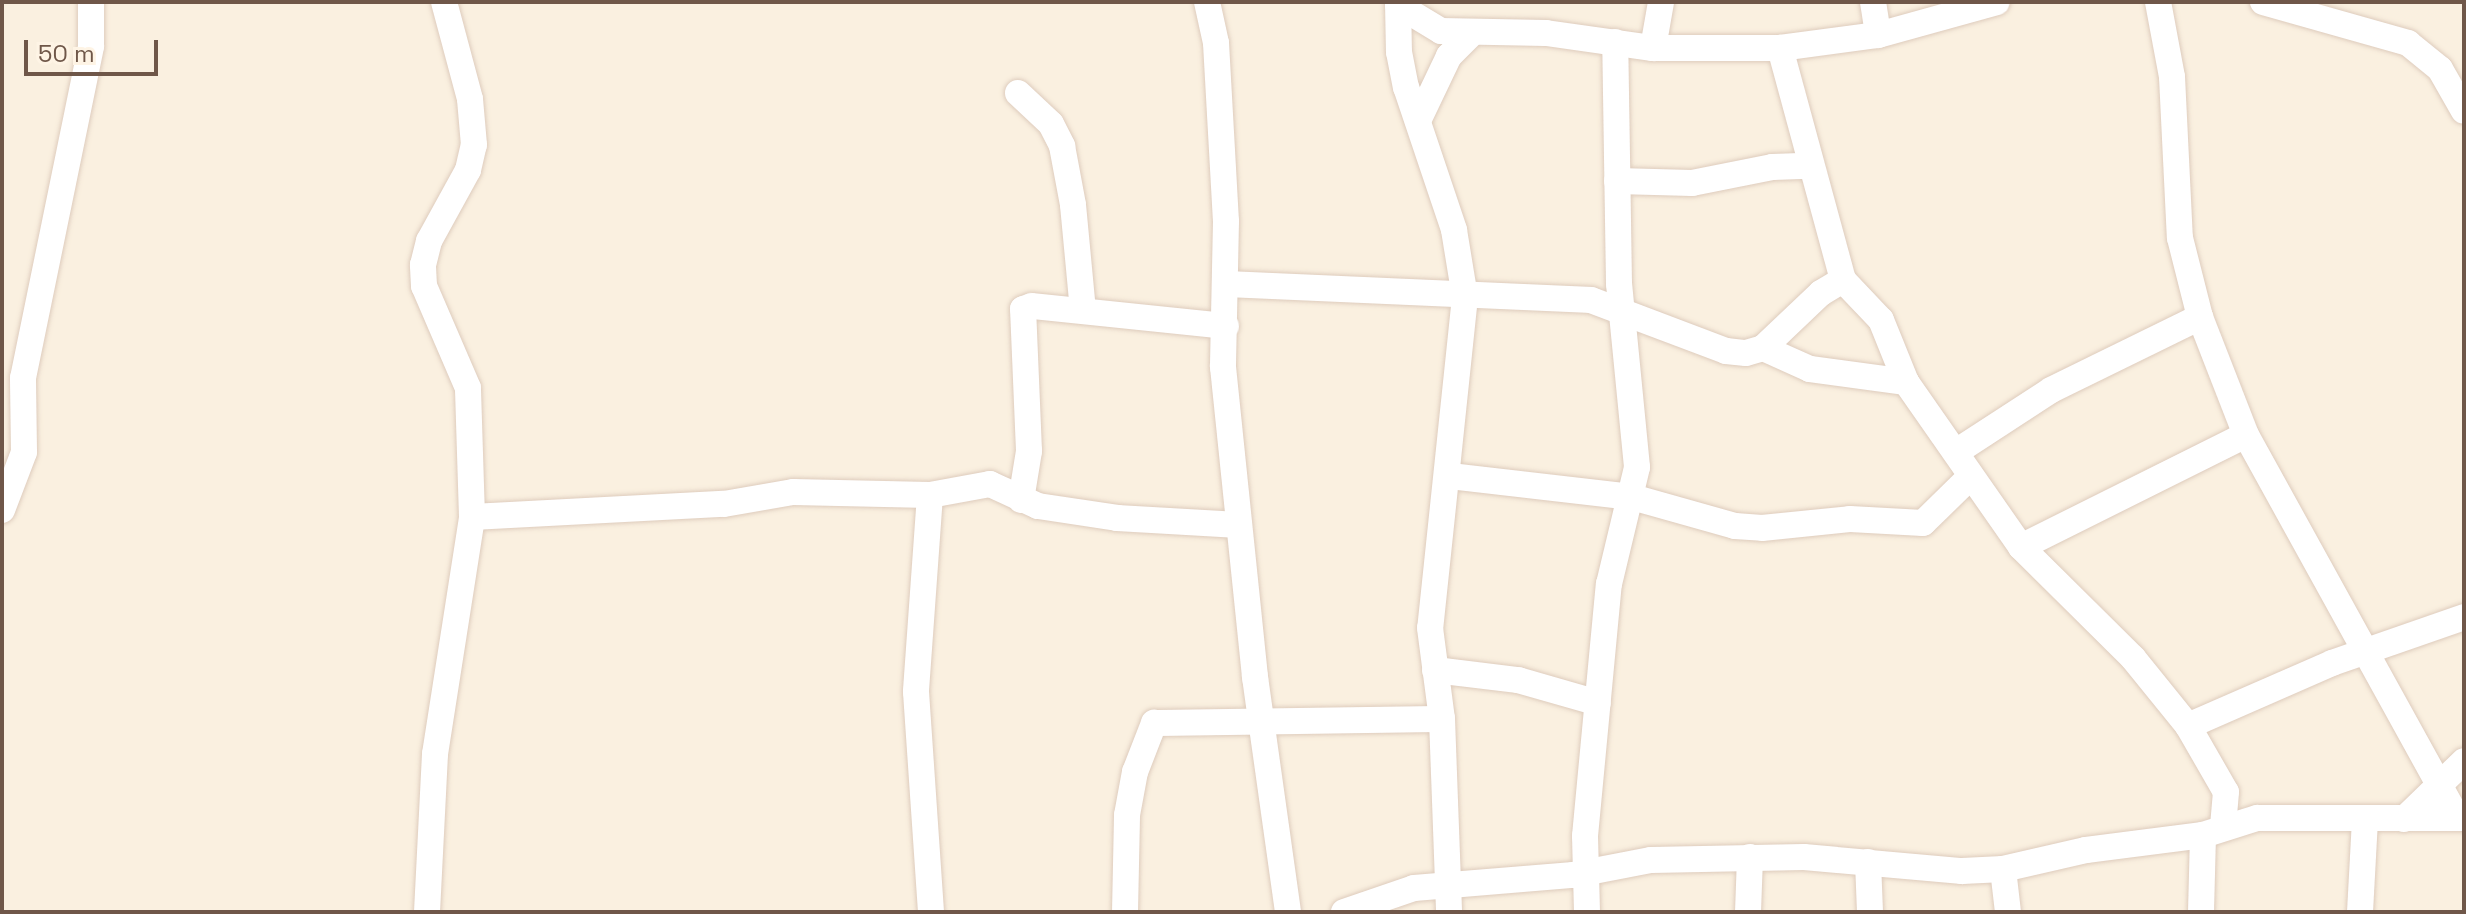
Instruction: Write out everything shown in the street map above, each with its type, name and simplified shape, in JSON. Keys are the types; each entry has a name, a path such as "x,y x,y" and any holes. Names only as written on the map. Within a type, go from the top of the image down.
{"street":[{"path":"2,510 25,446 23,378 91,46 91,2"},
{"path":"427,912 435,754 472,517 468,388 424,286 423,265 429,241 468,170 474,145 470,99 444,2"},
{"path":"1207,2 1216,43 1228,284 1223,367 1262,720 1288,912"},
{"path":"1653,48 1661,2"},
{"path":"1873,2 1878,35"},
{"path":"1398,3 1430,28 1615,42 1653,48 1780,48 1878,35 1997,2"},
{"path":"2158,2 2172,77 2180,238 2200,317 2246,435 2362,651 2460,818"},
{"path":"2263,2 2408,43 2452,72 2464,111"},
{"path":"1398,3 1399,52 1454,230 1465,297 1450,476 1430,628 1442,719 1451,885 1449,912"},
{"path":"1418,121 1449,56 1473,32"},
{"path":"1587,912 1583,873 1609,584 1632,497 1637,453 1620,308 1615,42"},
{"path":"1780,48 1808,166 1843,280 1881,320 1906,382 2021,547 2133,658 2188,726 2226,792 2257,818"},
{"path":"1018,93 1051,124 1062,146 1083,311"},
{"path":"1617,181 1680,184 1772,167 1808,166"},
{"path":"1763,348 1821,293 1843,280"},
{"path":"1228,284 1465,297 1566,298 1620,308 1726,351 1763,348 1810,369 1906,382"},
{"path":"1021,500 1029,451 1023,309 1083,311 1226,326"},
{"path":"1956,452 2051,390 2200,317"},
{"path":"2021,547 2246,435"},
{"path":"1450,476 1632,497 1735,526 1873,519 1923,523 1971,476"},
{"path":"472,517 724,504 793,492 930,495 990,484 1021,500 1117,518 1239,525"},
{"path":"930,495 916,692 931,912"},
{"path":"2188,726 2362,651 2464,617"},
{"path":"1435,670 1518,680 1598,703"},
{"path":"1125,912 1127,815 1148,729 1163,720 1442,719"},
{"path":"2404,819 2464,761"},
{"path":"2201,912 2213,831 2226,792"},
{"path":"1344,912 1414,888 1583,873 1635,861 1750,857 2003,869 2086,850 2213,831 2257,818 2365,821 2460,818"},
{"path":"2360,912 2365,821"},
{"path":"1748,912 1750,857"},
{"path":"1868,862 1870,912"},
{"path":"2003,869 2008,912"}]}
